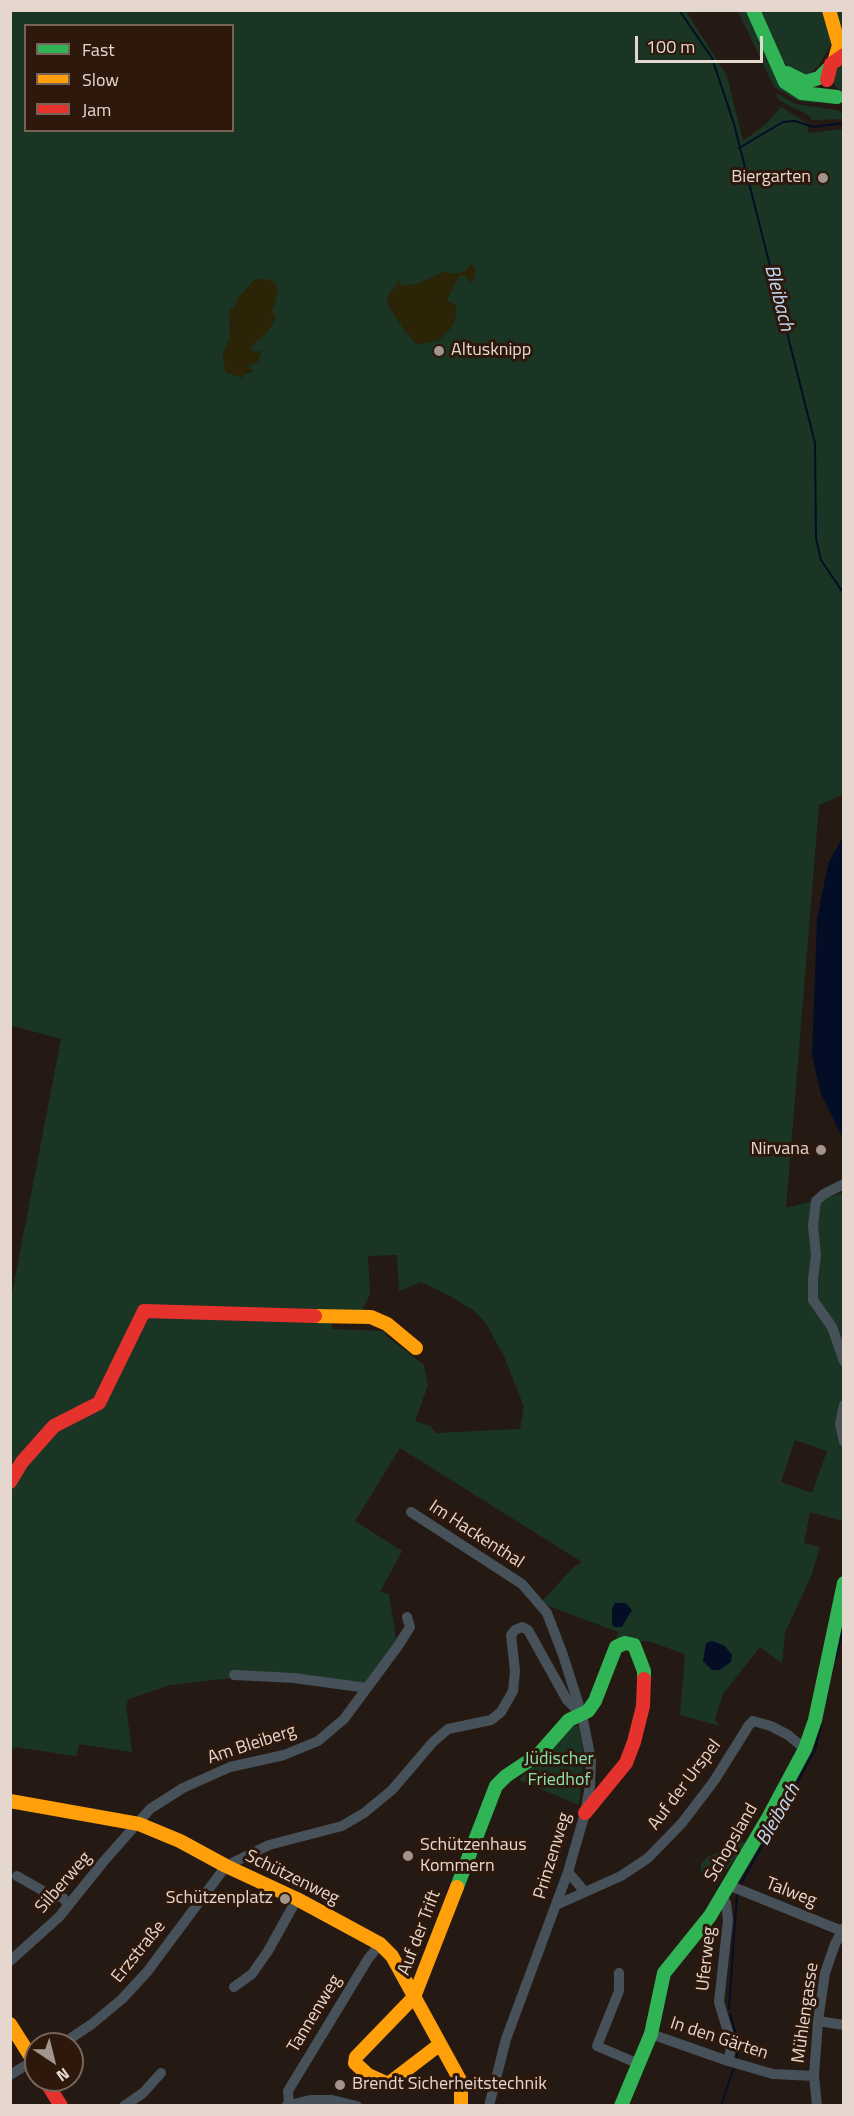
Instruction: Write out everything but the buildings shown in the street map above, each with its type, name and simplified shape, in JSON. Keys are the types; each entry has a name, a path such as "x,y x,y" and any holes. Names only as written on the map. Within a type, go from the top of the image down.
{"street":[{"path":"753,10 785,82 810,96 840,98"},
{"path":"829,10 839,45 836,61 827,75 829,87 840,98"},
{"path":"838,10 843,26"},
{"path":"778,64 790,76 805,82 819,78 836,61"},
{"path":"843,1184 816,1201 813,1226 816,1255 813,1300 832,1327 843,1361"},
{"path":"10,1482 22,1462 54,1426 99,1403 144,1311 371,1317 387,1324 416,1348"},
{"path":"843,1405 840,1424 843,1442"},
{"name":"Im Hackenthal","path":"411,1512 522,1584 547,1613"},
{"name":"Schopsland","path":"621,2106 651,2034 664,1973 732,1891 806,1749 816,1713 843,1583"},
{"name":"Prinzenweg","path":"489,2106 506,2039 568,1872 585,1813 590,1786 591,1760 582,1715 547,1613"},
{"name":"Am Bleiberg","path":"139,1824 150,1809 183,1788 230,1767 284,1755 318,1741 344,1719 398,1647 410,1627 407,1617"},
{"path":"226,1866 269,1845 342,1826 392,1790 433,1742 448,1729 491,1720 501,1712 513,1691 515,1671 511,1635 522,1627 528,1630 567,1700 582,1715"},
{"name":"Auf der Trift","path":"414,1997 496,1786 506,1776 539,1754 569,1720 588,1711 595,1701 616,1647 625,1643 634,1645 644,1671 643,1706 634,1742 626,1763 585,1813"},
{"path":"234,1675 294,1678 367,1688"},
{"name":"Auf der Urspel","path":"556,1905 633,1870 668,1838 714,1781 753,1721 779,1731 806,1749"},
{"name":"Schützenweg","path":"10,1800 139,1824 180,1840 226,1866 297,1899 380,1944 392,1956 461,2082 461,2106"},
{"name":"Silberweg","path":"10,1961 58,1917 139,1824"},
{"name":"Erzstraße","path":"80,2032 122,1999 148,1970 226,1866"},
{"path":"568,1872 585,1892"},
{"path":"17,1876 45,1892 63,1898 68,1904"},
{"name":"Talweg","path":"732,1891 843,1929"},
{"name":"Uferweg","path":"732,1891 726,1903 728,1920 719,2002 732,2045 734,2062"},
{"path":"234,1987 252,1974 268,1951 297,1899"},
{"name":"Mühlengasse","path":"817,2106 814,2076 818,2021 825,1974 843,1929"},
{"name":"Tannenweg","path":"288,2105 288,2091 368,1959 380,1944"},
{"path":"619,1973 619,1991 597,2046 639,2064"},
{"path":"414,1997 356,2057 356,2063 359,2068 388,2084 439,2045"},
{"path":"818,2021 843,2025"},
{"path":"10,2024 24,2045"},
{"name":"In den Gärten","path":"651,2034 773,2074 814,2076"},
{"path":"10,2075 24,2068"},
{"path":"124,2106 143,2093 161,2073"},
{"path":"52,2092 61,2106"},
{"path":"288,2105 310,2100 332,2100 357,2106"}],"green space":[{"path":"11,11 686,11 727,76 743,141 766,124 781,107 808,124 808,133 843,129 843,795 819,805 786,1208 843,1193 843,1521 810,1512 804,1543 820,1547 812,1574 785,1633 782,1663 760,1647 723,1694 715,1719 720,1726 680,1715 685,1654 651,1642 616,1639 618,1632 549,1606 542,1601 574,1567 582,1562 400,1448 355,1521 402,1551 380,1592 389,1594 396,1639 367,1683 287,1674 229,1672 232,1678 170,1685 129,1699 126,1705 132,1752 79,1744 76,1756 11,1748 11,1299 61,1039 10,1025","holes":["444,272 454,274 464,272 470,282 465,276 459,276 447,300 456,306 455,320 449,330 439,340 416,343 405,331 387,303 390,292 396,287 417,284","256,279 266,279 274,304 271,314 275,319 267,332 250,347 254,352 261,351 258,362 247,366 252,370 251,372 244,374 226,372 223,354 230,337 230,308 234,310 239,297","397,1255 399,1291 421,1282 452,1297 474,1311 485,1322 504,1356 524,1407 520,1429 436,1433 430,1426 415,1421 428,1385 424,1365 386,1336 385,1331 332,1329 332,1320 360,1315 370,1294 368,1256","795,1440 827,1451 812,1493 781,1482"]},
{"path":"738,11 747,11 778,78 815,103 798,101 774,87"},
{"path":"759,11 843,11 843,40 830,46 810,77 790,70 780,56"},
{"path":"843,62 843,93 835,86 833,79 834,73"},
{"path":"776,93 796,104 836,110 843,113 843,119 812,120 808,115 779,100"},
{"name":"Jüdischer Friedhof","path":"570,1725 579,1726 584,1756 579,1805 519,1780"},
{"path":"734,1838 747,1844 717,1885 701,1872 701,1864 707,1857 730,1848"}],"sand":[{"path":"471,264 476,268 473,282 465,276 459,276 447,300 456,306 455,320 449,330 439,340 416,343 405,331 387,303 390,292 396,287 398,280 403,286 417,284 444,272 454,274 464,272"},
{"path":"256,279 275,282 278,292 271,313 274,313 275,319 267,332 250,347 254,352 261,351 258,362 247,366 253,370 246,372 242,378 226,372 223,354 230,337 229,308 234,309 239,297"}],"water":[{"path":"843,836 843,1139 821,1094 812,1056 817,919 828,864"},
{"path":"615,1603 626,1603 632,1610 622,1627 612,1625 612,1609"},
{"path":"712,1641 725,1646 732,1655 731,1662 719,1670 712,1670 703,1661 706,1643"}],"waterway":[{"name":"Bleibach","path":"679,10 712,58 734,124 815,443 816,538 821,560 844,594"},
{"path":"739,148 783,122 795,121 813,127 844,123"},
{"name":"Bleibach","path":"836,1658 844,1623"},
{"name":"Bleibach","path":"740,1885 815,1750 821,1725"},
{"name":"Bleibach","path":"729,2009 737,1894"},
{"name":"Bleibach","path":"730,2014 738,2041 737,2058"},
{"name":"Bleibach","path":"721,2106 734,2067"}],"traffic: fast":[{"path":"753,10 785,82 802,93 837,97"},
{"path":"787,73 805,82 819,78 828,69"},
{"path":"621,2106 651,2034 664,1973 710,1916 768,1818 805,1749 815,1720 844,1583"},
{"path":"457,1887 496,1786 506,1776 539,1754 569,1720 588,1711 595,1701 616,1647 625,1643 634,1645 644,1671 644,1679"}],"traffic: slow":[{"path":"829,10 839,45 835,59"},
{"path":"315,1316 371,1317 387,1324 416,1348"},
{"path":"10,1801 139,1824 180,1841 226,1866 297,1899 380,1944 392,1956 461,2082 461,2106"},
{"path":"439,2045 388,2084 368,2075 355,2063 356,2057 414,1997 457,1887"},
{"path":"10,2024 24,2046"}],"traffic: jam":[{"path":"827,80 831,64 844,55"},
{"path":"10,1482 22,1462 54,1426 99,1403 144,1311 315,1316"},
{"path":"585,1813 626,1763 643,1706 644,1679"},
{"path":"52,2092 61,2106"}],"place":[{"name":"Biergarten","path":"823,178"},
{"name":"Altusknipp","path":"439,351"},
{"name":"Nirvana","path":"821,1150"},
{"name":"Schützenhaus Kommern","path":"408,1856"},
{"name":"Schützenplatz","path":"285,1899"},
{"name":"Brendt Sicherheitstechnik","path":"340,2085"}]}
